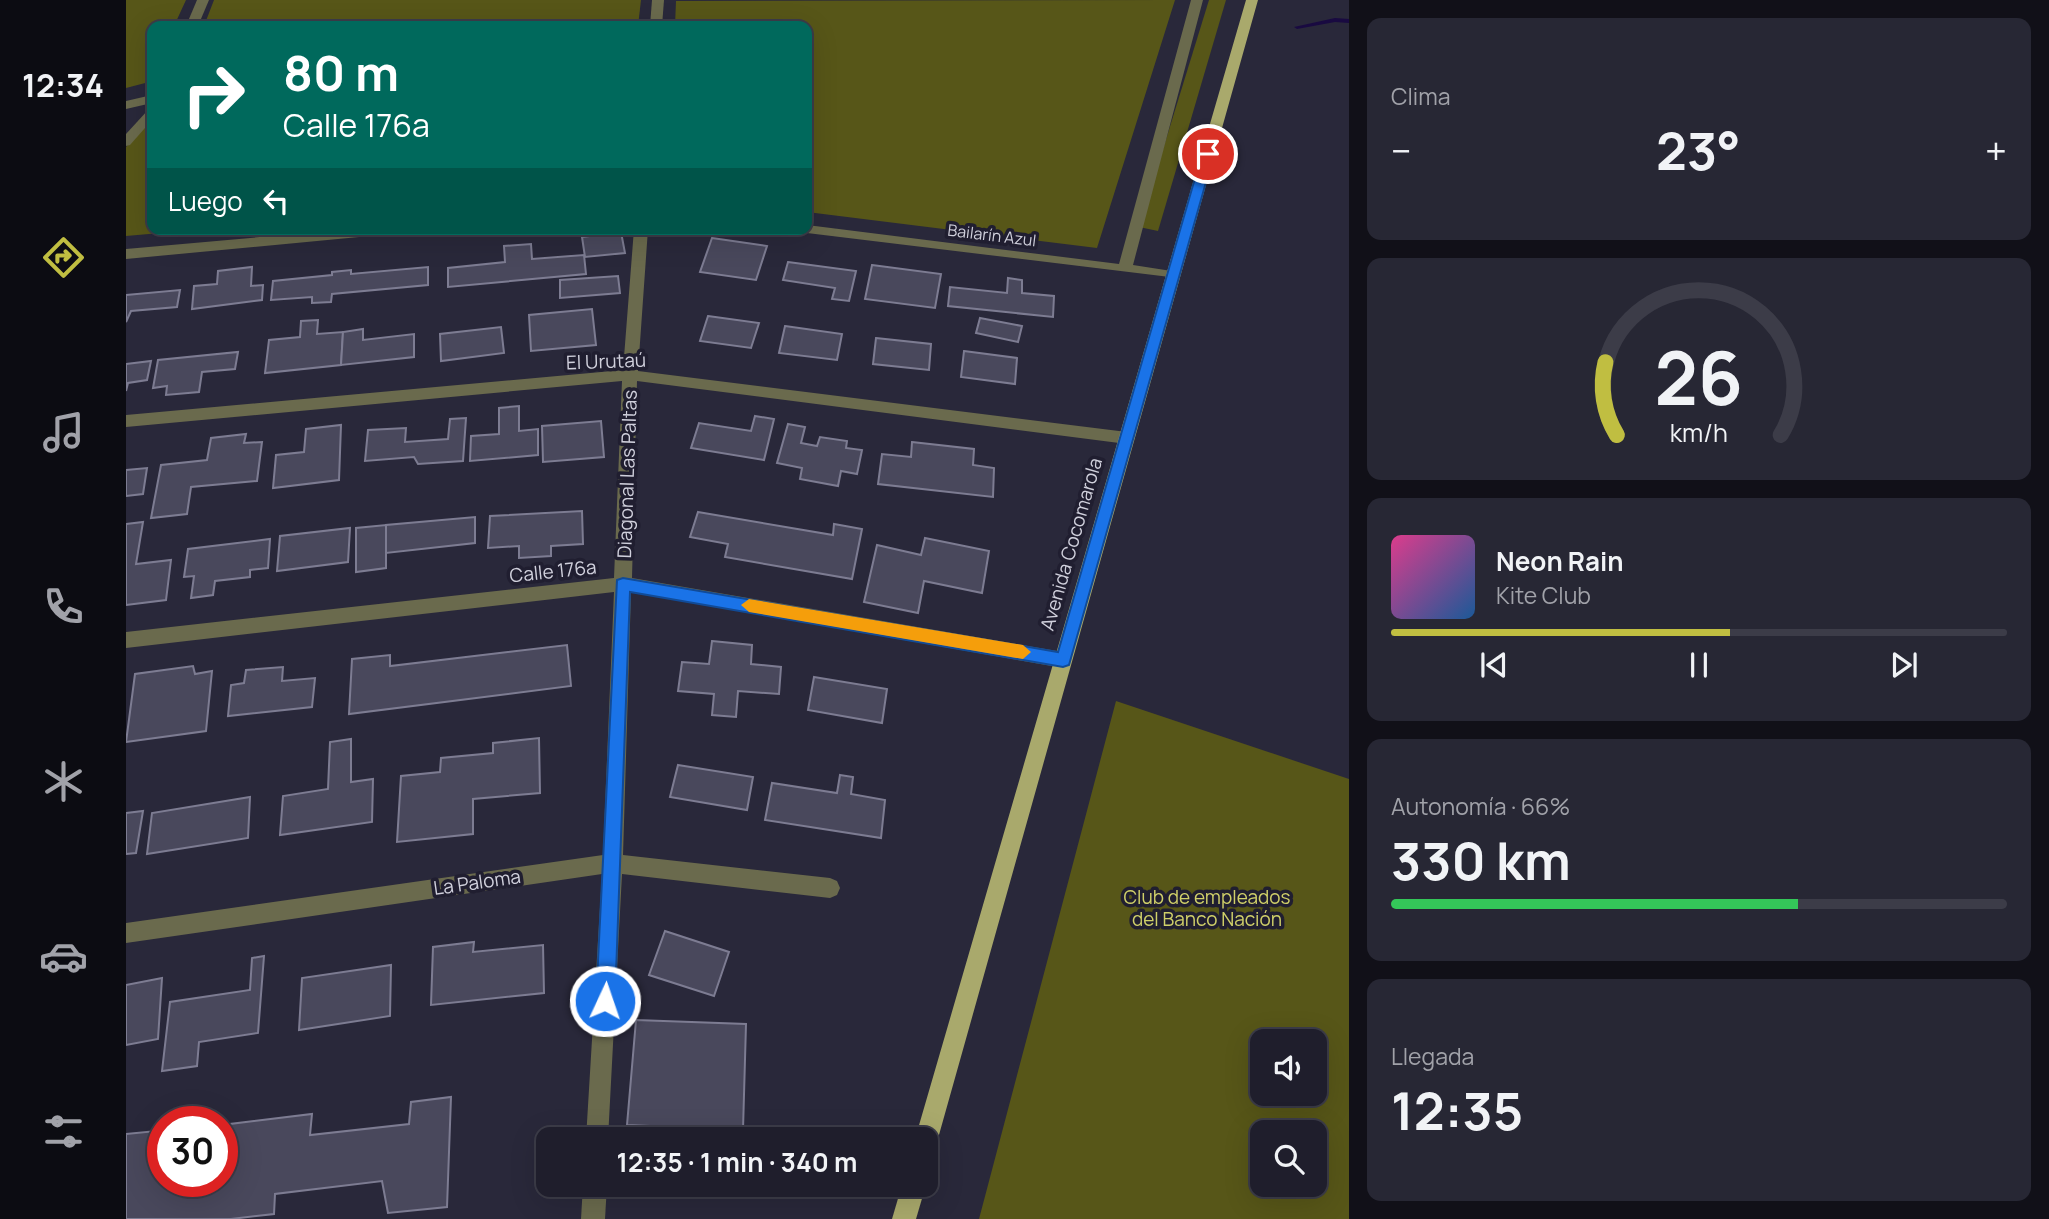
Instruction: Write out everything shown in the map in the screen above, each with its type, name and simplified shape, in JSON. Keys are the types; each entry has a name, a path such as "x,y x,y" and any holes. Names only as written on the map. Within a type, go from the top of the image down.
{"main road":[{"name":"Avenida Cocomarola","path":"930,1127 1252,0"},
{"path":"904,1219 910,1197"}],"street":[{"path":"194,21 203,0"},
{"path":"656,21 658,0"},
{"path":"1125,269 1197,0"},
{"path":"126,105 147,100"},
{"path":"126,142 147,119"},
{"name":"Bailarín Azul","path":"812,230 1174,275"},
{"path":"126,254 335,235"},
{"name":"Diagonal Las Paltas","path":"598,1127 613,863 630,376 641,235"},
{"name":"El Urutaú","path":"126,421 630,376 1126,438"},
{"name":"Calle 176a","path":"126,639 623,584 1063,660"},
{"name":"La Paloma","path":"126,933 613,863 830,888"},
{"path":"593,1219 594,1197"}],"green space":[{"path":"126,0 186,0 176,21 147,21 147,83 126,88"},
{"path":"214,0 641,0 639,21 206,21"},
{"path":"1175,0 1097,248 812,213 812,21 675,21 676,1"},
{"path":"1209,0 1226,0 1158,231 1139,227"},
{"path":"147,124 147,234 126,236 126,147"},
{"name":"Club de empleados del Banco Nación","path":"1116,701 1349,779 1349,1219 979,1219"}],"building":[{"path":"622,235 625,253 585,257 582,237"},
{"path":"712,238 767,246 756,280 700,272"},
{"path":"531,244 532,259 584,255 586,274 448,287 448,268 505,262 504,246"},
{"path":"788,262 856,271 849,301 832,299 835,288 783,280"},
{"path":"872,265 941,274 935,308 865,299"},
{"path":"252,267 251,286 263,285 262,300 192,309 194,286 217,284 218,271"},
{"path":"428,267 428,285 332,294 331,302 312,303 312,297 271,300 273,281 332,275 332,272 351,270 351,274"},
{"path":"618,276 620,293 560,298 560,280"},
{"path":"1008,278 1022,280 1022,293 1054,296 1053,317 948,306 950,287 1007,293"},
{"path":"180,290 177,307 131,311 126,322 126,295"},
{"path":"592,309 596,345 531,351 529,315"},
{"path":"708,316 759,323 751,348 700,341"},
{"path":"980,318 1022,326 1018,342 976,333"},
{"path":"318,320 317,334 343,332 341,365 265,373 269,340 300,337 301,321"},
{"path":"785,326 842,334 837,360 779,353"},
{"path":"501,327 504,353 441,361 440,334"},
{"path":"363,329 363,340 414,334 414,357 341,365 343,332"},
{"path":"876,338 931,344 929,370 873,364"},
{"path":"964,351 1017,358 1015,384 961,377"},
{"path":"238,352 235,369 202,372 199,392 166,395 167,386 153,388 158,360"},
{"path":"151,361 147,380 128,383 126,391 126,364"},
{"path":"519,406 519,431 538,429 538,455 470,461 471,436 499,434 499,408"},
{"path":"755,416 774,419 764,460 691,448 699,423 751,431"},
{"path":"466,418 463,461 418,464 414,457 365,461 368,430 406,428 405,442 448,439 450,419"},
{"path":"601,421 604,457 543,462 542,426"},
{"path":"788,424 805,427 801,443 817,446 820,437 847,441 846,448 862,450 857,474 841,471 838,486 800,479 802,468 777,463"},
{"path":"341,425 339,480 273,488 276,455 304,452 306,429"},
{"path":"246,434 244,443 262,442 257,481 191,487 187,514 151,518 161,465 207,460 211,438"},
{"path":"912,442 974,449 973,465 994,468 993,497 878,484 882,454 911,457"},
{"path":"147,468 143,494 126,496 126,470"},
{"path":"582,511 583,544 551,546 551,556 519,558 519,546 488,548 490,516"},
{"path":"698,512 833,535 834,524 862,529 852,579 725,557 728,544 690,537"},
{"path":"475,517 475,543 386,553 386,525"},
{"path":"143,522 136,564 171,560 166,600 126,605 126,524"},
{"path":"386,525 386,568 356,572 356,528"},
{"path":"350,528 348,562 277,571 280,536"},
{"path":"925,538 989,551 982,593 924,581 918,613 864,602 877,545 921,555"},
{"path":"270,539 268,568 250,570 250,577 215,581 213,595 191,598 194,576 184,577 188,549"},
{"path":"712,641 752,645 751,664 781,667 779,694 738,691 736,717 712,715 714,694 678,691 682,662 709,664"},
{"path":"567,645 571,686 349,714 352,659 390,655 390,666"},
{"path":"193,666 195,674 212,671 206,731 126,742 135,674"},
{"path":"283,667 282,681 315,678 312,707 228,716 231,685 244,683 246,670"},
{"path":"814,677 887,689 882,723 808,710"},
{"path":"539,738 540,793 473,799 473,834 397,842 401,776 440,772 441,758 493,753 493,743"},
{"path":"351,739 351,782 373,779 372,822 280,835 283,796 328,789 330,742"},
{"path":"678,765 753,777 747,810 670,797"},
{"path":"840,775 853,777 851,794 885,800 881,838 765,820 772,783 837,793"},
{"path":"250,797 248,838 147,854 152,813"},
{"path":"143,811 136,853 126,854 126,813"},
{"path":"665,931 729,952 714,996 649,975"},
{"path":"474,942 473,952 543,945 544,993 431,1005 433,947"},
{"path":"264,956 258,1033 199,1042 197,1066 162,1071 170,1002 250,990 252,958"},
{"path":"391,965 390,1016 299,1030 302,978"},
{"path":"162,978 158,1039 126,1045 126,985"},
{"path":"636,1020 746,1024 743,1127 627,1125"},
{"path":"451,1097 447,1207 388,1213 382,1181 275,1194 274,1214 231,1219 126,1219 126,1134 147,1132 147,1197 238,1197 238,1123 312,1114 310,1135 409,1124 411,1102"}],"waterway":[{"path":"1297,27 1335,20 1349,21"}],"slow traffic":[{"path":"749,605 1023,652"}],"route":[{"path":"605,1001 623,584 1063,660 1208,154"}]}
